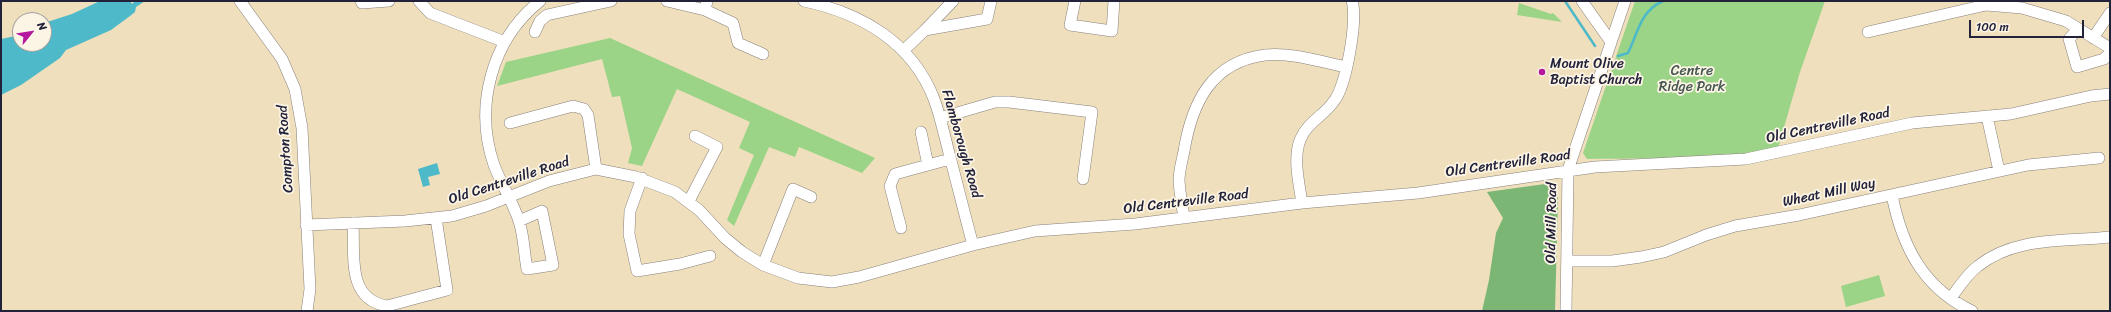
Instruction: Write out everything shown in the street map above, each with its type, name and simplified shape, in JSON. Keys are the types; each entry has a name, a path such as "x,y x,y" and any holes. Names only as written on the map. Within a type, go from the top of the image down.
{"street":[{"name":"Compton Road","path":"240,1 282,59 295,89 302,128 310,289 307,311"},
{"path":"361,1 362,3 389,1"},
{"path":"419,1 430,13 504,42"},
{"path":"519,220 542,211 553,265 527,268 519,220 508,198 490,153 486,116 491,75 504,42 540,1"},
{"path":"535,32 540,21 547,15 611,1"},
{"path":"667,1 706,5 733,22 738,43 763,54"},
{"name":"Flamborough Road","path":"804,1 830,6 861,19 889,38 903,51 925,81 940,118 973,245"},
{"path":"903,51 953,1"},
{"path":"925,30 987,19 991,1"},
{"path":"1075,1 1070,25 1112,31 1114,1"},
{"path":"1302,203 1297,159 1300,142 1310,124 1329,108 1338,97 1346,67 1354,20 1352,1"},
{"path":"1582,1 1611,42"},
{"name":"Old Mill Road","path":"1566,311 1568,170 1625,1"},
{"path":"1868,32 1986,3 2022,8 2066,21 2110,48"},
{"path":"2093,38 2110,12"},
{"path":"2078,29 2069,39 2077,68 2104,59 2110,53"},
{"path":"1184,218 1180,176 1187,131 1194,107 1212,82 1224,72 1239,63 1265,55 1295,57 1346,67"},
{"name":"Old Centreville Road","path":"306,225 436,218 472,210 508,198 549,181 596,169 642,178 663,186 689,201 731,243 762,265 798,278 832,282 859,277 973,245 1034,231 1119,225 1302,203 1418,193 1568,170 1611,166 1746,159 1912,124 2021,112 2091,96 2110,94"},
{"path":"940,118 995,102 1009,102 1092,112 1083,179"},
{"path":"510,123 573,106 584,108 588,115 596,169"},
{"path":"1988,116 1999,171"},
{"path":"921,132 928,165"},
{"path":"689,201 717,147 695,136"},
{"name":"Wheat Mill Way","path":"1567,261 1612,261 1641,257 1664,252 1706,235 1735,226 1892,195 1999,171 2048,162 2099,158"},
{"path":"901,228 890,186 895,174 950,159"},
{"path":"642,178 630,211 629,234 637,271 680,264 710,256"},
{"path":"762,265 793,189 811,197"},
{"path":"1892,195 1899,228 1912,256 1931,281 1951,298 1972,311"},
{"path":"353,223 356,280 361,292 378,304 387,306 447,290 436,218"},
{"path":"1951,298 1978,265 1993,255 2011,248 2032,243 2110,237"}],"green space":[{"name":"Centre Ridge Park","path":"1635,1 1825,1 1800,72 1778,148 1730,155 1587,159 1583,153"},
{"path":"1519,3 1551,14 1553,13 1562,22 1517,15"},
{"path":"610,38 875,158 862,173 799,147 795,157 769,147 734,226 727,220 754,155 739,148 750,122 677,89 642,166 628,163 632,148 620,96 612,97 602,59 497,86 506,62"},
{"path":"1545,184 1555,188 1558,198 1555,311 1482,311 1489,280 1496,233 1503,218 1487,192"},
{"path":"1879,275 1885,296 1846,307 1841,286"}],"water":[{"path":"100,1 130,1 132,4 135,1 145,1 136,7 135,12 111,30 66,50 60,58 21,85 1,95 1,39 12,37 12,52 52,52 52,20 72,14"},
{"path":"437,163 440,174 428,177 430,185 423,187 418,169"}],"waterway":[{"path":"1565,1 1595,46"},
{"path":"1618,56 1628,53 1644,17 1655,5 1663,1"}],"place":[{"name":"Mount Olive Baptist Church","path":"1542,72"}]}
